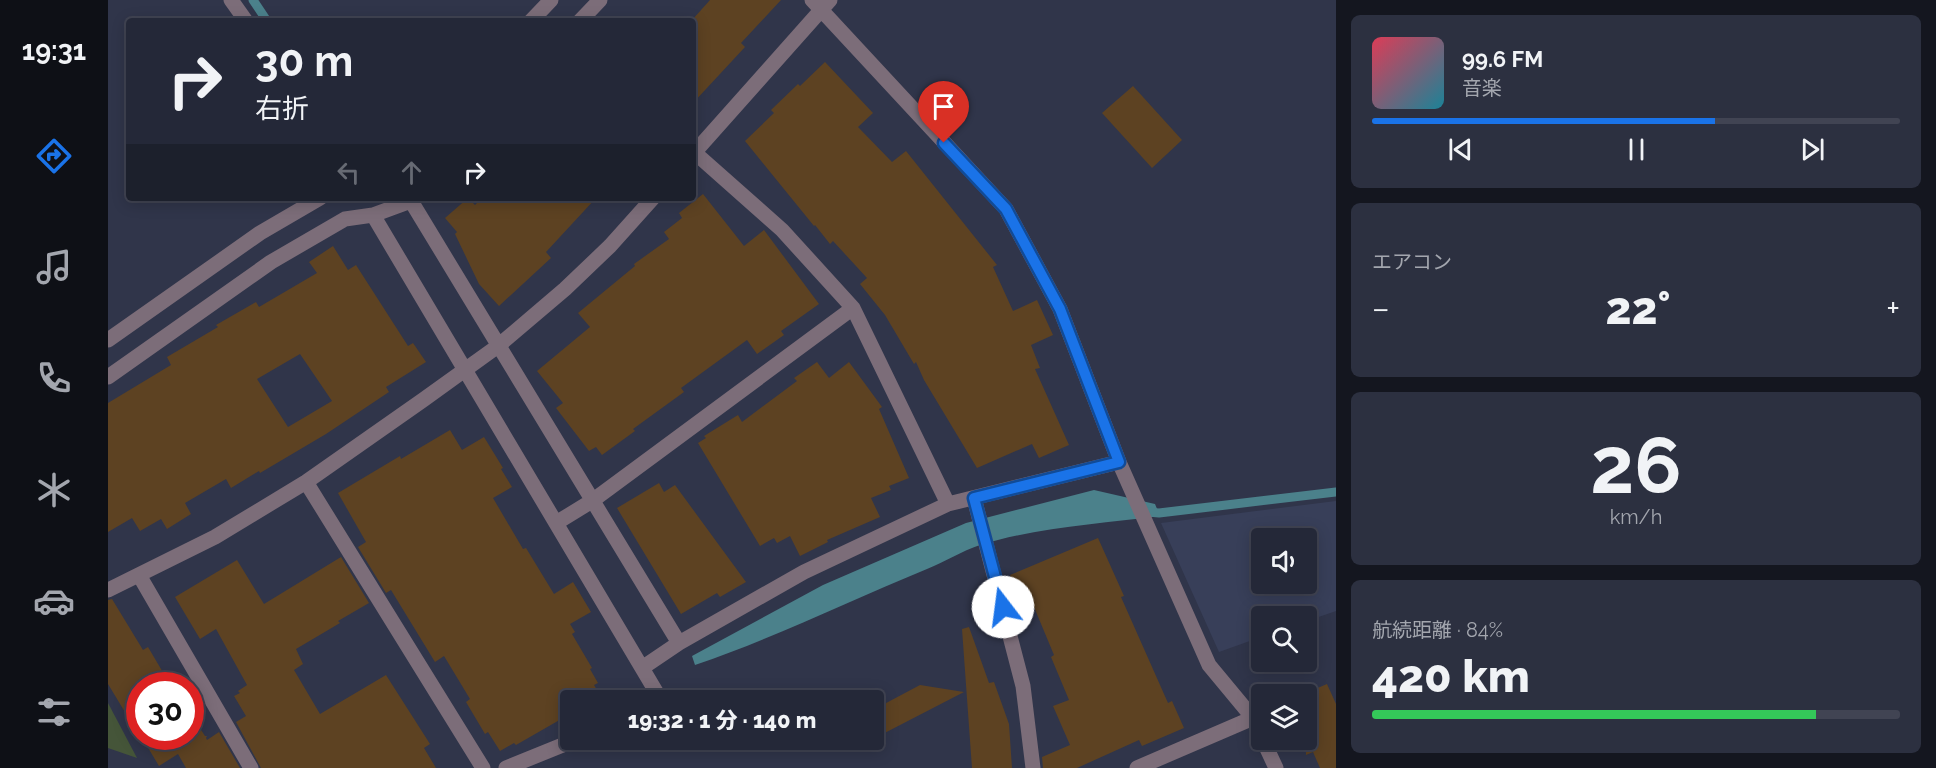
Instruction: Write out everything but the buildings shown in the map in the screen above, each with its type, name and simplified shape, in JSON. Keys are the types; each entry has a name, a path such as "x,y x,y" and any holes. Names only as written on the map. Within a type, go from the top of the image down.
{"street":[{"path":"231,0 244,18"},
{"path":"534,18 551,0"},
{"path":"583,18 600,0"},
{"path":"696,151 821,3 1006,209 1060,309 1119,462 1209,665 1251,716"},
{"path":"696,155 782,230 853,309 948,504"},
{"path":"108,339 260,233 315,201"},
{"path":"108,377 271,262 345,219 374,215 407,201"},
{"path":"413,201 498,346 679,643"},
{"path":"108,590 215,537 306,482 465,370 498,346 566,289 651,201"},
{"path":"374,215 655,690"},
{"path":"556,523 592,501 853,309"},
{"path":"642,668 679,643 804,572 948,504 976,505 1119,462"},
{"path":"306,482 483,768"},
{"path":"976,505 1023,686 1033,768"},
{"path":"139,575 250,768"},
{"path":"1137,768 1251,719"},
{"path":"506,768 560,746"},
{"path":"1268,750 1276,768"}],"shaded area":[{"path":"1094,490 1155,504 1160,516 1047,530 980,545 783,631 695,665 692,656 823,585 966,523"},
{"path":"1336,501 1336,611 1317,618 1317,606 1251,606 1251,641 1219,652 1161,523"},
{"path":"108,703 126,737 126,750 133,750 137,758 108,748"}],"waterway":[{"path":"253,0 265,18"},
{"path":"1148,512 1159,513 1336,492"}],"route":[{"path":"944,143 1006,209 1060,309 1119,462 974,498 1003,607"}]}
